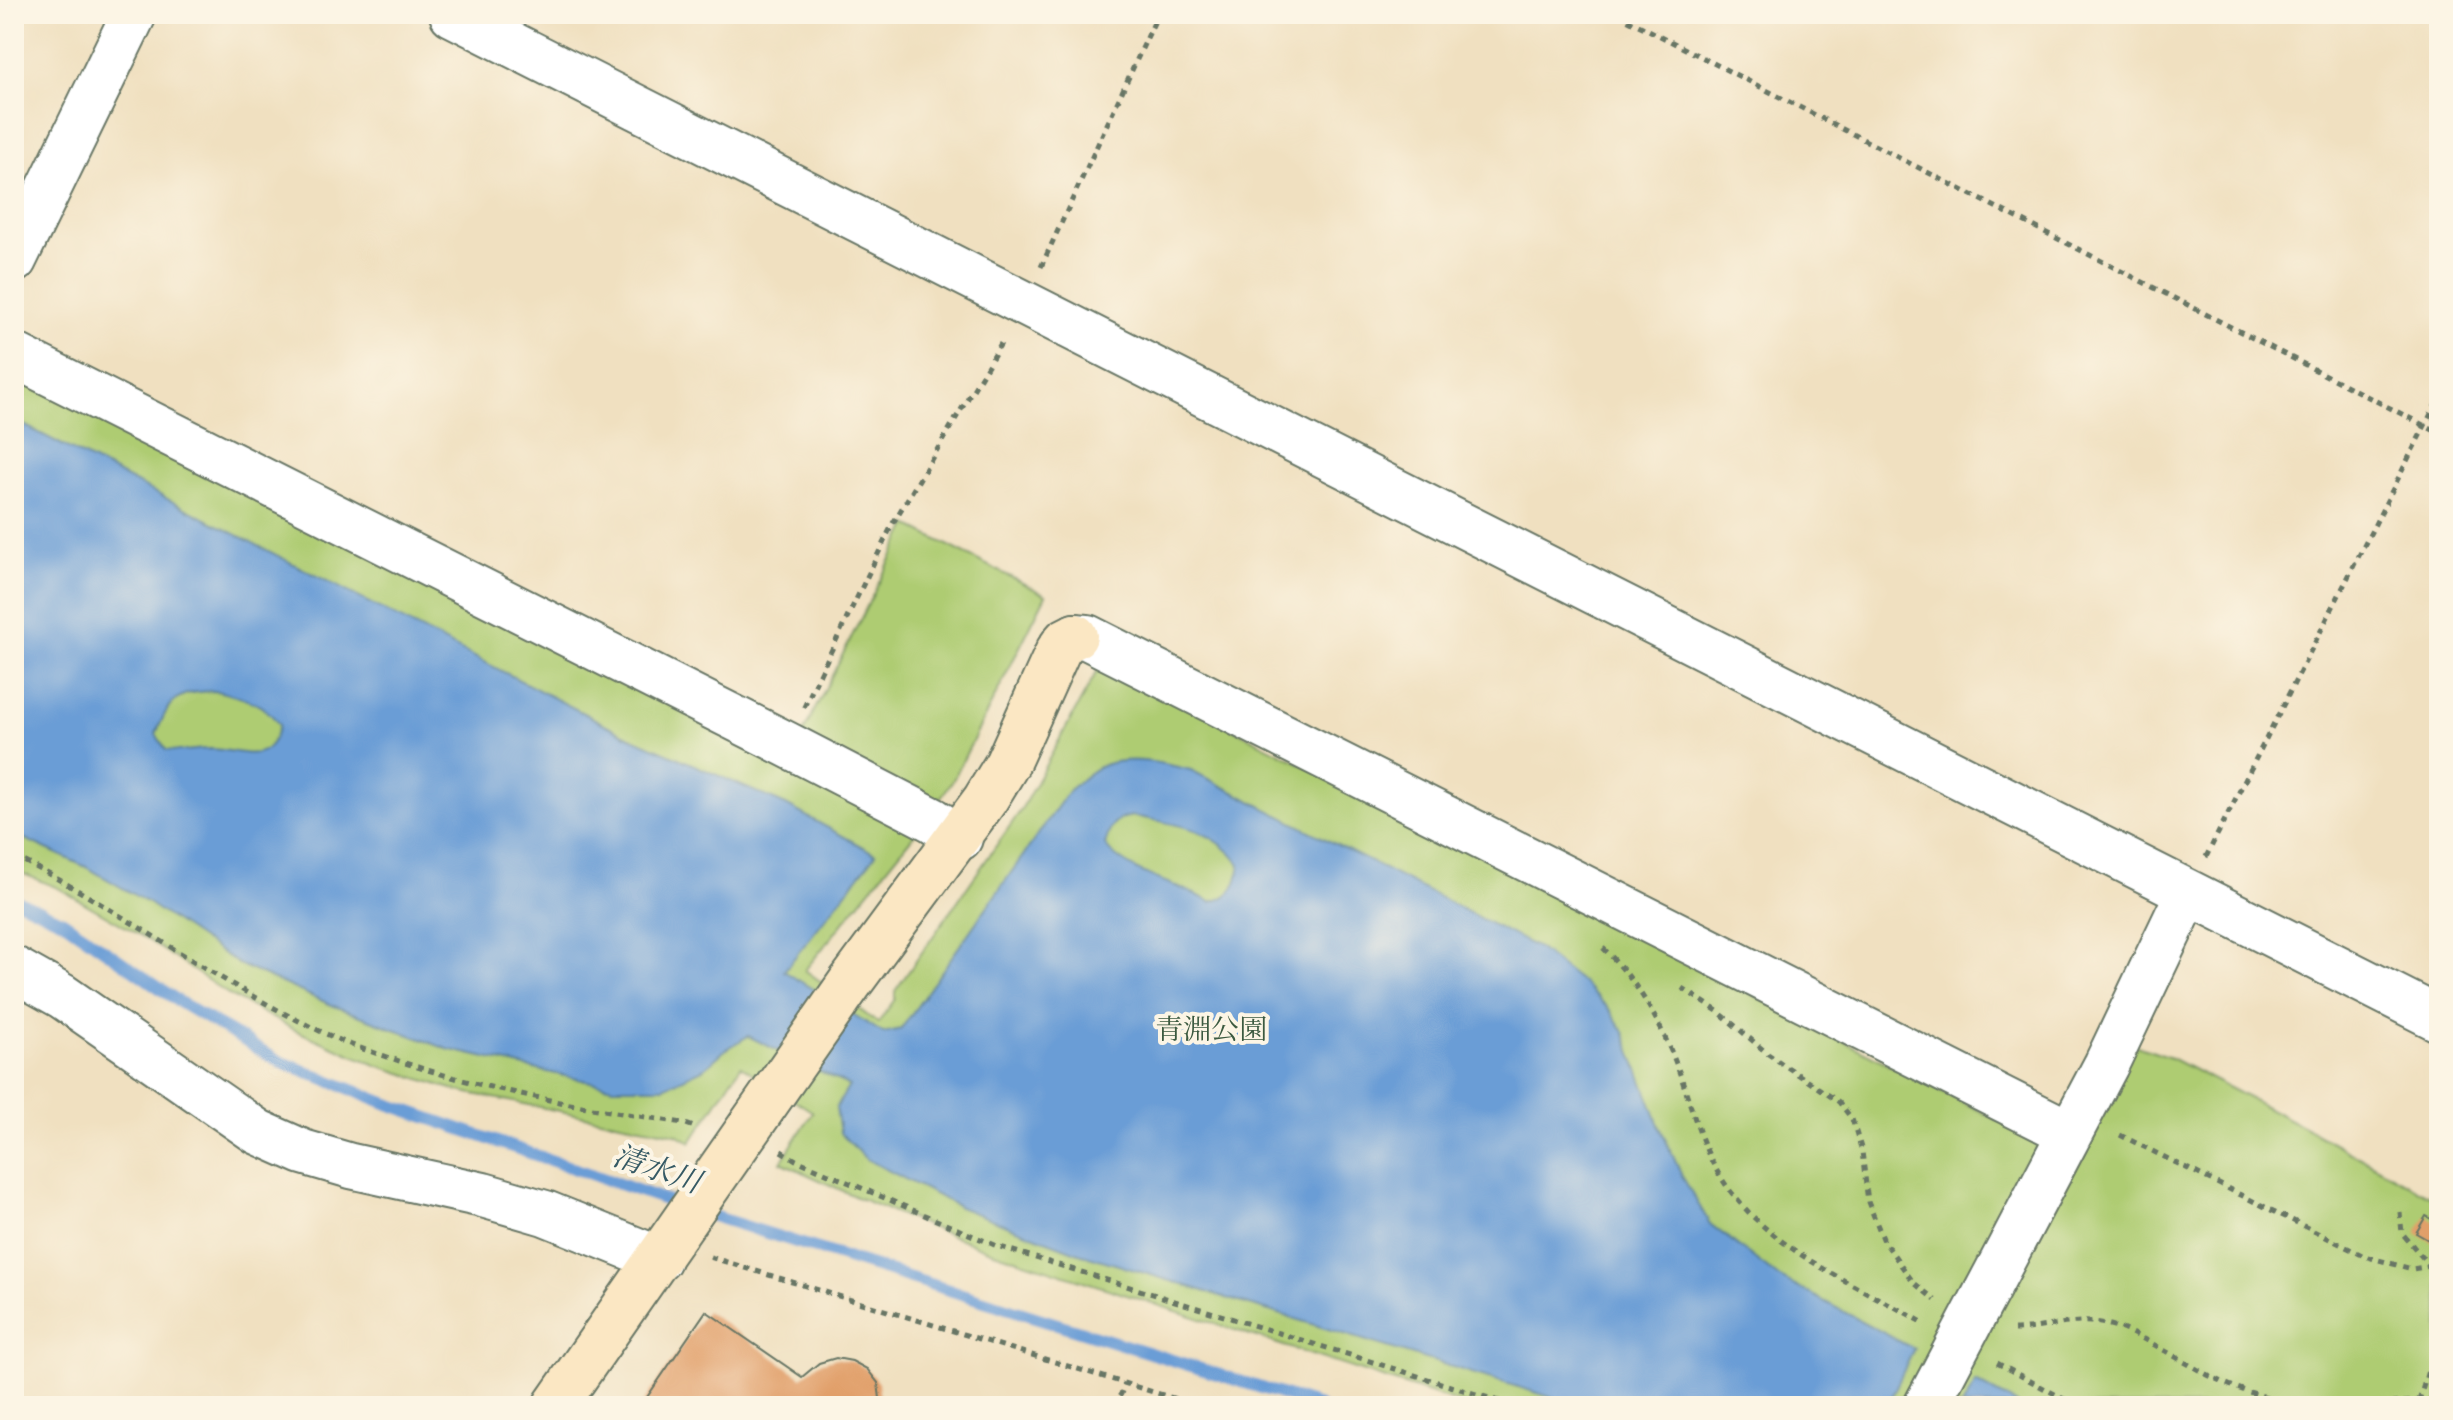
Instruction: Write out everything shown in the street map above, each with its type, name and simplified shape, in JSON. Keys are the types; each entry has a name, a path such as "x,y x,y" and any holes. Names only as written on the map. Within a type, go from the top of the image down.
{"street":[{"path":"14,260 134,14"},
{"path":"452,14 2439,1019"},
{"path":"14,355 786,744 933,820 960,838"},
{"path":"555,1406 678,1250 720,1144 769,1126 850,983 960,838 1007,764 1058,651 1065,641 1075,636 1087,637 2070,1133"},
{"path":"1926,1406 2070,1133 2188,893"},
{"path":"14,969 62,996 223,1109 269,1137 303,1152 351,1166 483,1195 678,1250"}],"path":[{"path":"786,744 893,523 1025,303 1158,14"},
{"path":"1617,14 2439,433"},
{"path":"2188,893 2439,398"},
{"path":"14,856 65,881 273,1007 343,1042 441,1075 572,1106 683,1123 720,1144"},
{"path":"1601,946 1652,1009 1680,1075 1696,1126 1721,1179 1751,1215 1780,1242 1929,1326"},
{"path":"1612,956 1622,953"},
{"path":"1675,983 1719,1012 1768,1054 1839,1102 1852,1119 1862,1151 1868,1202 1884,1241 1913,1282 1945,1304"},
{"path":"769,1126 796,1160 997,1246 1515,1406"},
{"path":"2120,1135 2364,1256 2412,1269 2430,1266"},
{"path":"2400,1212 2402,1233 2439,1277"},
{"path":"678,1250 1199,1406"},
{"path":"2009,1329 2106,1323 2136,1335 2221,1381 2277,1401 2373,1406 2439,1399"},
{"path":"2419,1401 2439,1346"},
{"path":"1987,1357 2077,1406"},
{"path":"1112,1406 1125,1383"}],"green space":[{"name":"青淵公園","path":"14,371 918,830 805,970 878,1023 895,999 895,991 1021,810 1102,662 2039,1141 2032,1166 1906,1406 1469,1406 988,1250 856,1197 781,1162 813,1112 741,1066 691,1142 676,1134 458,1091 376,1065 297,1031 231,996 145,938 58,888 14,870"},
{"path":"908,525 1046,595 952,782 936,804 802,735"},
{"path":"2131,1044 2171,1058 2439,1201 2439,1406 1945,1406"}],"water":[{"name":"青淵公園","path":"14,420 626,735 786,805 876,854 784,971 883,1033 901,1029 1070,789 1097,768 1123,761 1146,761 1191,770 1538,948 1583,983 1609,1009 1624,1032 1659,1125 1682,1176 1710,1224 1780,1278 1914,1349 1887,1406 1580,1406 1079,1253 959,1207 866,1159 840,1133 836,1108 849,1086 748,1036 705,1068 664,1087 613,1087 447,1049 334,1006 240,965 148,903 88,868 14,834","holes":["216,691 252,702 273,717 279,725 268,747 253,754 211,749 166,750 156,734 171,704 183,695","1133,816 1192,829 1218,842 1240,864 1233,889 1211,902 1139,871 1114,855 1105,845 1111,828 1116,821"]},
{"path":"1976,1382 2021,1406 1962,1406"}],"building":[{"path":"2426,1216 2439,1223 2439,1246 2416,1233"},
{"path":"706,1311 802,1377 819,1363 836,1358 852,1361 867,1369 878,1383 881,1406 641,1406"}],"waterway":[{"name":"清水川","path":"14,899 63,921 181,1003 277,1060 388,1104 683,1206"},
{"name":"清水川","path":"700,1212 1319,1406"}]}
